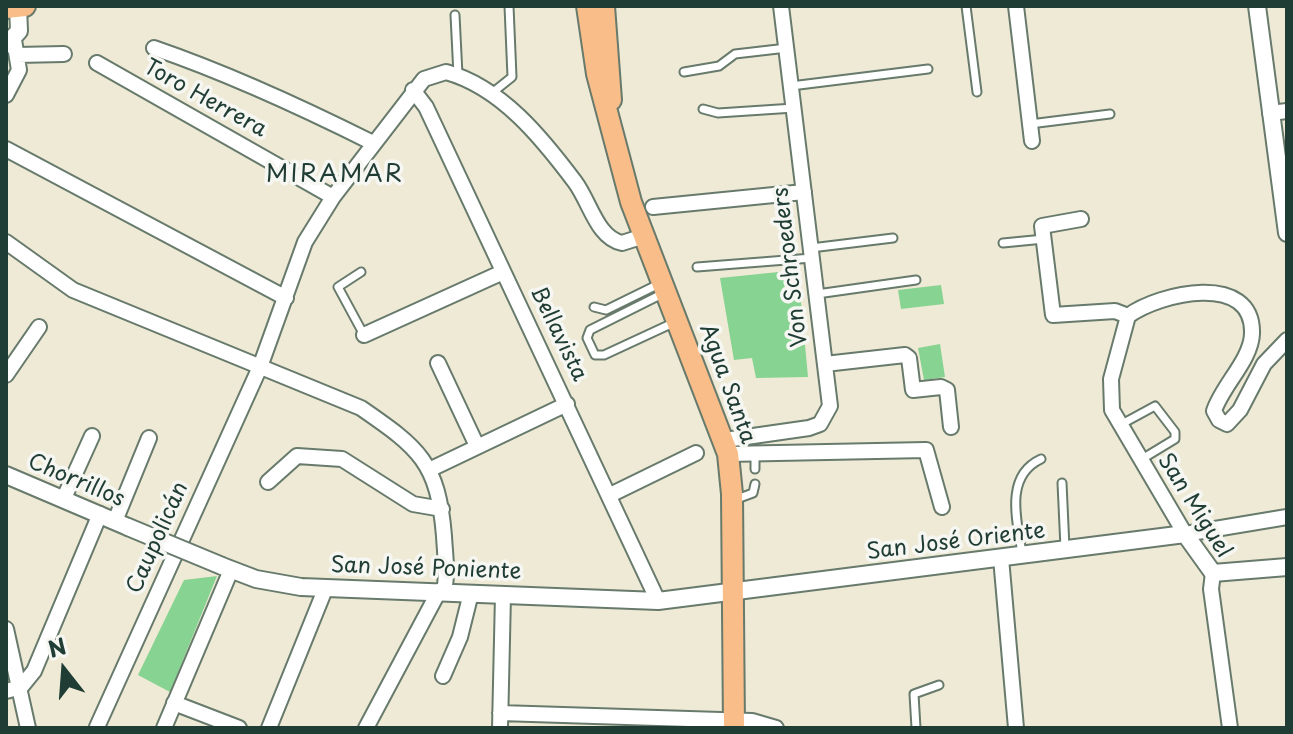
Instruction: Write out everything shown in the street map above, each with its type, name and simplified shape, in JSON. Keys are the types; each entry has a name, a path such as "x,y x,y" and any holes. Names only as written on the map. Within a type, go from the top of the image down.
{"main road":[{"path":"6,8 25,6"},
{"name":"Agua Santa","path":"587,6 597,74 611,116 624,179 726,447 732,501 734,724"},
{"name":"Agua Santa","path":"604,6 612,73 611,116"}],"street":[{"path":"6,95 19,70 12,47 19,31 18,6"},
{"name":"Von Schroeders","path":"726,447 820,424 830,406 781,6"},
{"path":"1016,6 1032,141"},
{"path":"1257,6 1278,112 1286,237"},
{"path":"12,47 64,54"},
{"path":"154,48 247,82 373,143"},
{"name":"Toro Herrera","path":"97,63 333,197"},
{"path":"413,90 433,74 458,75 492,93 559,161 587,199 604,234 622,243 644,236"},
{"name":"Caupolicán","path":"97,727 260,367 305,242 333,197 413,90"},
{"name":"Bellavista","path":"413,90 426,107 658,601"},
{"path":"6,149 286,298"},
{"path":"653,207 804,192"},
{"path":"1081,219 1042,226 1055,317 1110,311 1128,316 1158,303 1214,292 1230,295 1242,304 1251,319 1252,338 1217,403 1214,411 1219,420 1227,424 1232,421 1264,364 1287,340"},
{"path":"6,242 73,290 361,408 408,443 431,469 442,509 447,577 366,728"},
{"path":"364,335 503,272"},
{"name":"San Miguel","path":"1128,316 1110,386 1112,410 1185,534 1213,573 1211,589 1230,728"},
{"path":"6,375 39,327"},
{"path":"825,364 905,355 909,358 913,390 941,387 947,390 951,427"},
{"path":"438,363 477,446"},
{"path":"431,469 567,404"},
{"path":"64,498 92,436"},
{"path":"6,691 21,687 34,671 114,521 149,438"},
{"path":"726,447 755,452 926,450 942,507"},
{"path":"610,495 696,453"},
{"path":"268,482 297,456 335,457 413,504 442,509"},
{"name":"Chorrillos","path":"6,476 114,521"},
{"path":"1185,534 1287,517"},
{"name":"San José Poniente","path":"114,521 227,568 280,585 658,601 732,593"},
{"name":"San José Oriente","path":"732,593 1185,534"},
{"path":"1001,558 1016,728"},
{"path":"1213,573 1287,567"},
{"path":"164,728 227,568"},
{"path":"269,728 326,587"},
{"path":"443,676 460,637 471,593"},
{"path":"503,595 500,721 764,722 776,728"},
{"path":"6,629 28,728"},
{"path":"174,703 239,728"}],"lane":[{"path":"492,93 512,77 509,6"},
{"path":"966,6 977,92"},
{"path":"455,15 458,75"},
{"path":"684,72 723,65 735,54 787,48"},
{"path":"791,86 928,69"},
{"path":"703,109 718,113 794,108"},
{"path":"1030,124 1110,114"},
{"path":"697,267 812,253 893,238"},
{"path":"1003,243 1044,239"},
{"path":"361,272 338,287 364,335"},
{"path":"817,294 916,280"},
{"path":"594,307 606,310 665,287"},
{"path":"665,287 590,330 587,338 595,355 604,355 679,321"},
{"path":"1119,425 1155,406 1175,432 1175,439 1140,461"},
{"path":"755,452 755,469"},
{"path":"1022,555 1014,499 1025,470 1041,459"},
{"path":"1062,483 1065,550"},
{"path":"732,501 753,493 755,484"},
{"path":"916,728 914,694 939,685"}],"green space":[{"path":"798,270 808,377 756,378 752,358 734,360 720,278"},
{"path":"941,285 944,304 901,309 898,290"},
{"path":"940,344 945,377 924,380 918,348"},
{"path":"217,576 170,692 138,675 184,580"}],"district":[{"name":"MIRAMAR","path":"335,175"}]}
